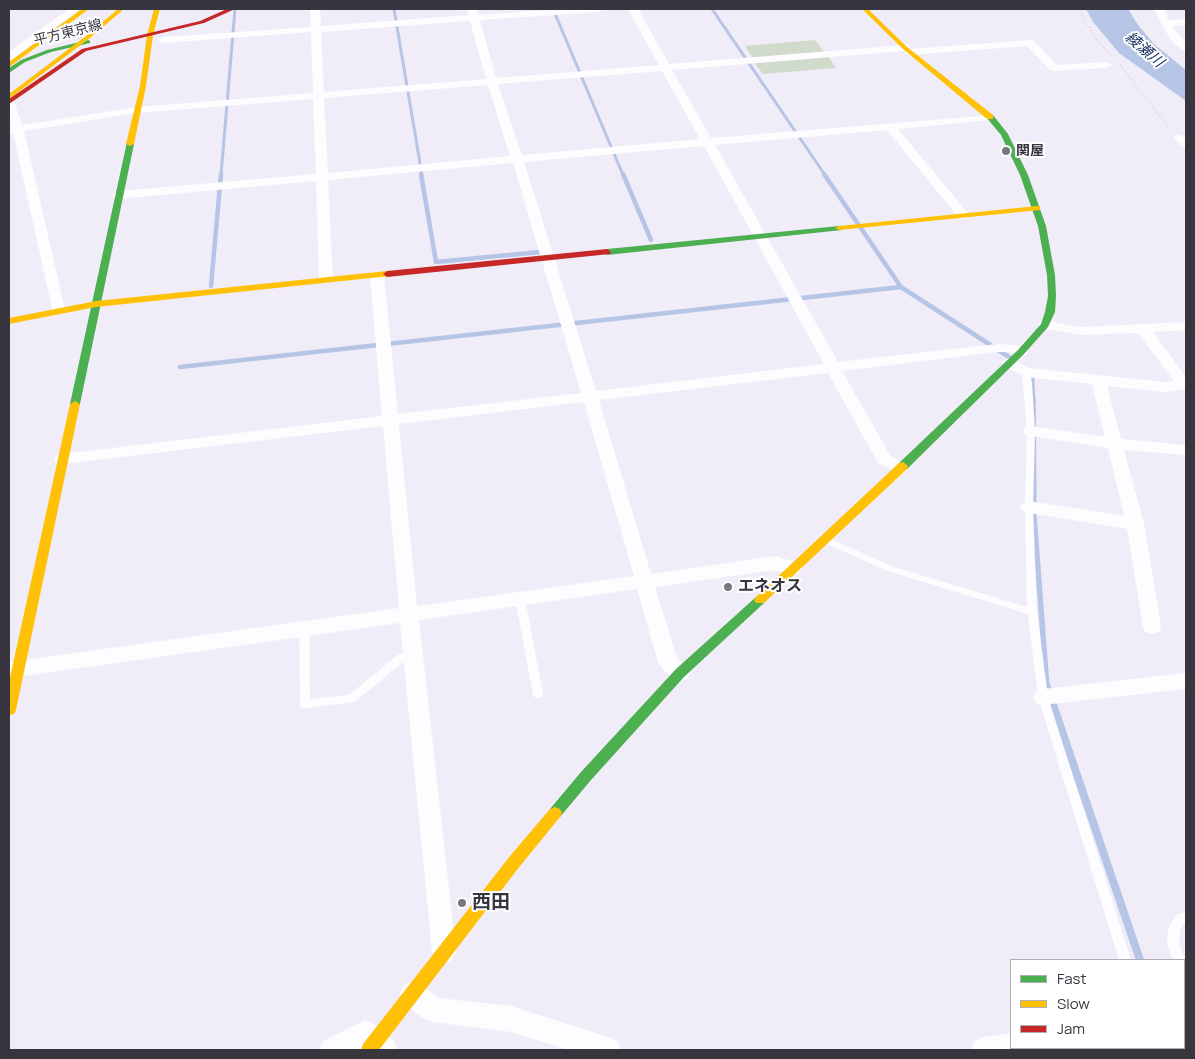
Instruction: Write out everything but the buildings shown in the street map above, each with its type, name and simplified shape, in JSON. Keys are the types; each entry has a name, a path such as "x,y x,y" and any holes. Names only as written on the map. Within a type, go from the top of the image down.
{"main road":[{"path":"9,65 86,9"},
{"path":"9,75 97,9"},
{"path":"9,88 75,40 113,9"},
{"path":"9,97 88,37 121,9"},
{"path":"9,710 13,669 96,304 157,9"},
{"name":"平方東京線","path":"9,102 84,50 199,20 224,9"},
{"name":"平方東京線","path":"9,71 22,61 49,51 202,22 232,9"},
{"path":"376,1048 412,994 444,952 586,776 680,674 1021,352 1045,324 1050,312 1052,296 1051,275 1042,226 1037,208 1004,134 990,117 907,50 864,9"},
{"path":"9,321 96,304 1037,208"}],"street":[{"path":"9,56 75,9"},
{"path":"315,9 326,280"},
{"path":"163,40 316,30 473,13 599,9"},
{"path":"633,9 884,459 900,468"},
{"path":"1159,9 1167,27 1186,48"},
{"path":"473,13 492,81 549,258 668,662 680,674"},
{"path":"1167,27 1186,22"},
{"path":"1167,27 1186,29"},
{"path":"13,129 137,110 665,67 907,50 1030,43 1054,68 1110,61"},
{"path":"9,102 13,129 58,310"},
{"path":"118,195 990,117"},
{"path":"890,126 963,215"},
{"path":"377,275 413,656 444,952"},
{"path":"1045,324 1082,331 1186,326"},
{"path":"1143,329 1185,386"},
{"path":"62,459 833,369 997,348 1009,348 1021,352"},
{"path":"1009,363 1026,372 1164,387 1185,386"},
{"path":"1098,379 1135,524 1152,627"},
{"path":"1031,431 1115,444 1186,450"},
{"path":"1029,507 1135,524"},
{"path":"13,669 775,563 793,568"},
{"path":"1043,697 1186,681"},
{"path":"412,994 433,1010 511,1019 608,1050"},
{"path":"332,1050 365,1034 376,1048"},
{"path":"984,1050 1010,1046"}],"lane":[{"path":"1026,372 1031,431 1029,507 1032,612 1043,697 1125,959"},
{"path":"824,540 891,570 1032,612"},
{"path":"520,598 538,694"},
{"path":"304,630 305,704 351,698 402,657 413,656"},
{"path":"1179,959 1173,943 1174,929 1180,919 1186,918"}],"path":[{"path":"1078,9 1110,61"},
{"path":"1119,64 1145,100 1173,133 1183,141"}],"green space":[{"path":"815,40 825,53 753,58 745,46"},
{"path":"828,56 836,68 763,74 754,62"}],"water":[{"name":"綾瀬川","path":"1086,9 1128,9 1138,25 1154,44 1186,70 1186,101 1119,53 1093,22"}],"waterway":[{"path":"221,175 235,9"},
{"path":"394,9 422,175"},
{"path":"553,9 623,175"},
{"path":"712,9 825,175"},
{"path":"211,286 221,174"},
{"path":"421,174 436,262 540,252"},
{"path":"623,174 651,240"},
{"path":"824,174 901,287"},
{"path":"180,367 901,287"},
{"path":"901,287 1012,359"},
{"path":"1028,372 1032,376 1033,399"},
{"path":"1033,398 1034,516 1047,688"},
{"path":"1047,687 1140,959"}],"traffic: fast":[{"path":"9,71 23,61 49,51 88,42"},
{"path":"903,466 1021,352 1045,325 1050,312 1052,296 1051,275 1042,226 1024,175 1004,134 990,117"},
{"path":"75,404 130,144"},
{"path":"607,252 839,228"},
{"path":"555,813 586,776 680,673 760,600"}],"traffic: slow":[{"path":"9,65 86,9"},
{"path":"9,97 88,37 121,9"},
{"path":"130,144 143,86 150,35 157,9"},
{"path":"865,9 905,48 990,117"},
{"path":"839,228 1037,208"},
{"path":"9,321 96,304 387,274"},
{"path":"9,710 75,404"},
{"path":"760,600 903,466"},
{"path":"369,1050 515,861 555,813"}],"traffic: jam":[{"path":"9,102 84,50 202,22 232,9"},
{"path":"387,274 607,252"}],"place":[{"name":"関屋","path":"1006,151"},
{"name":"エネオス","path":"728,587"},
{"name":"西田","path":"462,903"}]}
